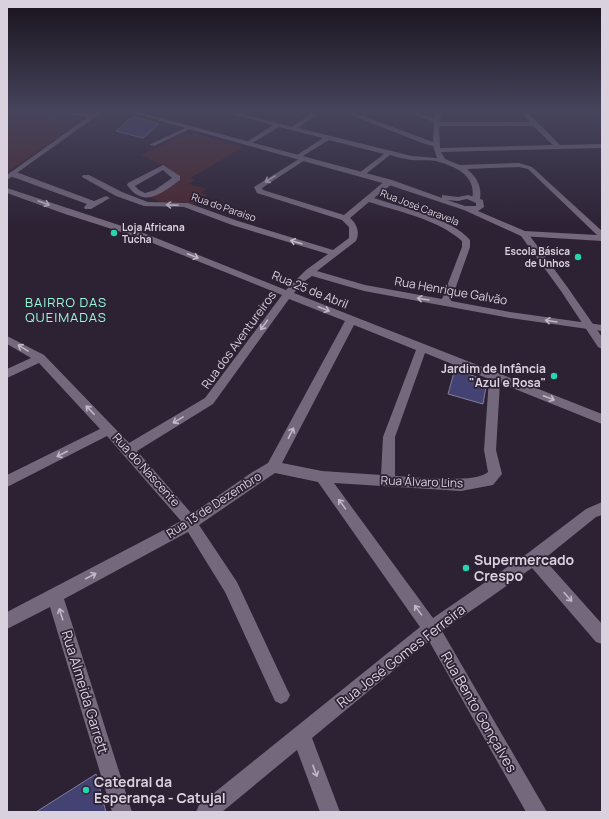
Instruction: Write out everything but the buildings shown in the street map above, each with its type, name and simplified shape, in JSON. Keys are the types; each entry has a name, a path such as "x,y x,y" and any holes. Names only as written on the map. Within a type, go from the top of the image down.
{"street":[{"path":"10,176 46,150"},
{"path":"271,150 389,182 475,209 480,207"},
{"path":"311,150 258,187 260,191 345,218 389,182"},
{"path":"378,150 412,158 442,160 448,164 460,167 519,165 530,168 602,235"},
{"path":"438,150 442,160"},
{"path":"362,175 389,153"},
{"path":"163,167 176,178 158,192 143,196 136,192 131,184 163,167"},
{"path":"460,167 475,181 478,192 476,199"},
{"path":"10,176 94,204"},
{"name":"Rua do Paraíso","path":"86,177 128,197 147,204 185,205 235,223 334,253"},
{"name":"Rua 25 de Abril","path":"7,190 144,236 288,295 602,419"},
{"path":"460,204 468,197 476,199 480,202 480,207 496,221"},
{"path":"75,214 106,198"},
{"name":"Rua José Caravela","path":"368,199 427,219 461,235 466,240 466,247 445,303"},
{"path":"460,204 524,234 602,238"},
{"name":"Rua dos Aventureiros","path":"128,450 209,401 277,307 309,272 353,238 355,230 350,220 345,218"},
{"path":"524,234 590,325 602,345"},
{"name":"Rua Henrique Galvão","path":"309,272 364,288 571,325 590,325 602,328"},
{"name":"Rua 13 de Dezembro","path":"7,621 191,523 256,477 273,467 351,320"},
{"name":"Rua do Nascente","path":"7,339 40,358 128,450 183,512 231,586 281,695"},
{"path":"388,481 390,437 422,348"},
{"path":"7,374 40,358"},
{"name":"Rua Álvaro Lins","path":"273,467 322,477 461,485 488,481 495,474 490,450 495,377"},
{"path":"7,481 109,430"},
{"name":"Rua Bento Gonçalves","path":"322,477 431,629 537,812"},
{"name":"Rua José Gomes Ferreira","path":"206,812 431,629 533,558 591,514 602,508"},
{"path":"533,558 602,636"},
{"name":"Rua Almeida Garrett","path":"55,596 122,812"},
{"path":"302,734 330,812"}],"shaded area":[{"path":"7,150 38,150 7,172"},
{"path":"151,150 238,150 190,178 195,180 189,184 207,189 201,193 208,195 193,204 184,202 161,202 145,196 176,178 164,166 141,155"}],"place":[{"name":"Loja Africana Tucha","path":"114,233"},
{"name":"Escola Básica de Unhos","path":"578,257"},
{"name":"Jardim de Infância \"Azul e Rosa\"","path":"554,376"},
{"name":"Supermercado Crespo","path":"466,568"},
{"name":"Catedral da Esperança - Catujal","path":"86,790"}],"district":[{"name":"BAIRRO DAS QUEIMADAS","path":"66,310"}]}
